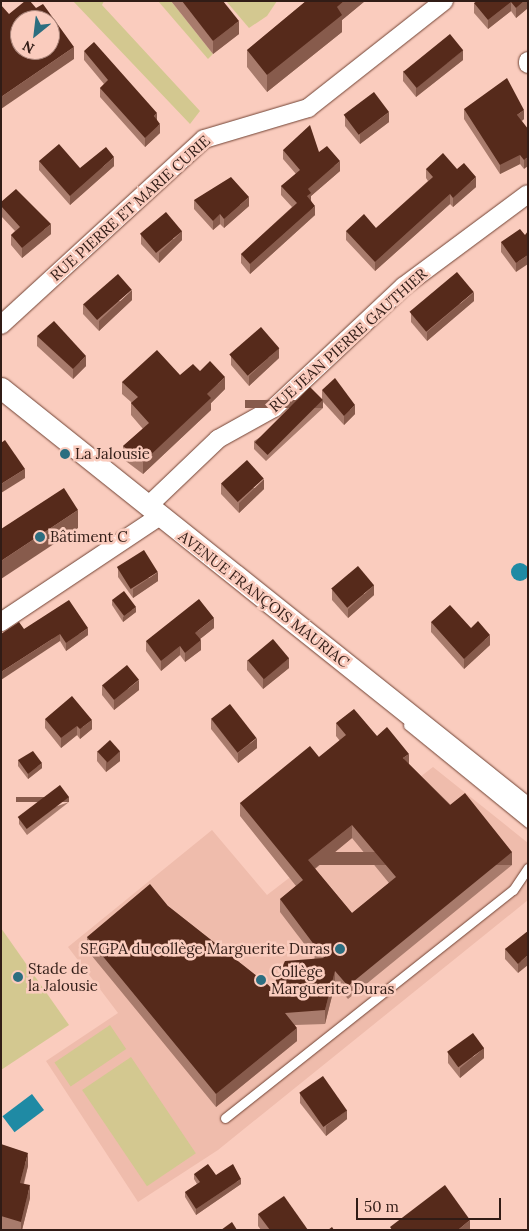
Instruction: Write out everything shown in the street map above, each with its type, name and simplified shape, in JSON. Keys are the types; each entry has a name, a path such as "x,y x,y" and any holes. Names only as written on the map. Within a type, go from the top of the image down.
{"street":[{"name":"RUE PIERRE ET MARIE CURIE","path":"1,325 204,138 308,108 444,1"},
{"name":"RUE JEAN PIERRE GAUTHIER","path":"1,622 154,511 218,439 274,408 404,286 528,194"},
{"name":"AVENUE FRANÇOIS MAURIAC","path":"1,388 528,809"}],"lane":[{"path":"370,681 418,735 528,823"},
{"path":"225,1118 513,890 528,868"}],"shaded area":[{"path":"73,1 104,1 102,5 200,111 190,124"},
{"path":"158,1 171,1 213,54 208,59"},
{"path":"226,1 277,1 267,16 249,28"},
{"name":"Collège Marguerite Duras","path":"433,767 528,843 528,900 218,1150 138,1202 46,1061 118,1013 68,947 212,830 267,895"},
{"name":"Stade de la Jalousie","path":"1,928 69,1025 1,1070"},
{"path":"110,1025 126,1049 71,1087 54,1062"},
{"path":"131,1057 196,1153 147,1186 82,1090"}],"water":[{"path":"520,563 526,566 529,572 526,578 520,581 514,578 511,572 514,566"},
{"path":"32,1094 44,1110 14,1132 2,1116"}],"building":[{"path":"25,1 30,1 36,8 43,4 47,10 14,10"},
{"path":"182,1 223,1 239,21 213,41"},
{"path":"306,1 344,1 337,7 342,15 267,75 247,50"},
{"path":"477,1 524,1 516,8 511,2 488,20 474,3"},
{"path":"1,5 10,13 10,60 55,60 1,97"},
{"path":"60,28 74,47 60,57"},
{"path":"450,34 463,50 417,88 403,72"},
{"path":"94,42 157,113 154,116 160,124 145,138 100,88 108,80 84,51"},
{"path":"507,78 524,110 517,115 528,129 528,157 524,160 520,155 500,165 464,109"},
{"path":"374,92 389,112 359,135 344,115"},
{"path":"310,125 319,152 327,146 340,161 308,189 311,193 307,196 315,206 250,264 241,254 297,203 281,186 300,170 283,150"},
{"path":"59,144 80,168 106,147 114,157 70,196 39,161"},
{"path":"443,153 457,169 464,163 476,177 453,198 450,194 375,262 346,231 364,214 376,228 433,177 426,169"},
{"path":"231,177 249,197 224,219 220,214 213,221 194,200"},
{"path":"16,189 51,224 22,248 11,235 20,227 1,206 1,202"},
{"path":"166,212 182,231 156,253 140,234"},
{"path":"520,229 525,235 528,231 528,255 516,263 501,242"},
{"path":"457,272 474,292 426,332 410,312"},
{"path":"118,274 132,290 97,320 83,304"},
{"path":"54,321 86,356 73,369 37,336"},
{"path":"261,327 279,348 248,376 229,355"},
{"path":"157,350 180,375 193,364 200,371 210,361 225,377 207,394 211,398 143,462 123,446 149,423 131,403 138,397 122,382"},
{"path":"335,378 355,405 344,416 322,390"},
{"path":"310,387 323,400 268,455 255,442"},
{"path":"5,440 25,469 1,484 1,443"},
{"path":"247,460 264,479 238,502 221,483"},
{"path":"64,488 78,510 1,561 1,529"},
{"path":"144,550 158,572 131,589 117,567"},
{"path":"358,566 374,585 347,608 331,588"},
{"path":"124,591 136,607 124,616 112,600"},
{"path":"199,599 214,618 195,633 201,640 185,653 180,646 161,661 146,641"},
{"path":"69,600 88,628 66,643 60,634 1,672 1,634 19,622 24,629"},
{"path":"450,605 471,628 478,621 490,635 464,659 431,622"},
{"path":"273,639 289,658 264,679 248,660"},
{"path":"127,665 139,680 114,700 102,685"},
{"path":"72,696 92,720 80,729 77,726 61,738 45,719"},
{"path":"230,704 256,738 238,753 211,719"},
{"path":"354,709 377,736 387,727 409,754 403,758 450,805 465,793 512,852 348,986 335,971 325,1010 285,1013 297,1028 216,1094 87,937 150,884 168,906 272,988 285,961 324,958 280,899 303,880 240,803 310,746 319,757 346,735 336,723","holes":["352,825 396,877 352,913 308,860"]},
{"path":"110,740 120,751 107,763 97,751"},
{"path":"33,751 42,763 28,774 18,760"},
{"path":"60,785 69,797 27,829 18,817"},
{"path":"528,931 528,955 518,964 505,949"},
{"path":"473,1033 484,1048 458,1067 447,1052"},
{"path":"323,1076 347,1110 323,1127 299,1093"},
{"path":"1,1144 28,1153 20,1183 30,1185 21,1222 1,1216"},
{"path":"208,1164 216,1175 233,1164 241,1179 196,1209 185,1192 200,1182 194,1174"},
{"path":"445,1185 470,1220 458,1230 392,1230 390,1227"},
{"path":"284,1196 308,1230 270,1230 258,1214"},
{"path":"232,1222 237,1230 221,1230"}],"place":[{"name":"La Jalousie","path":"65,454"},
{"name":"Bâtiment C","path":"40,537"},
{"name":"SEGPA du collège Marguerite Duras","path":"340,949"},
{"name":"Stade de la Jalousie","path":"18,977"},
{"name":"Collège Marguerite Duras","path":"261,980"}]}
